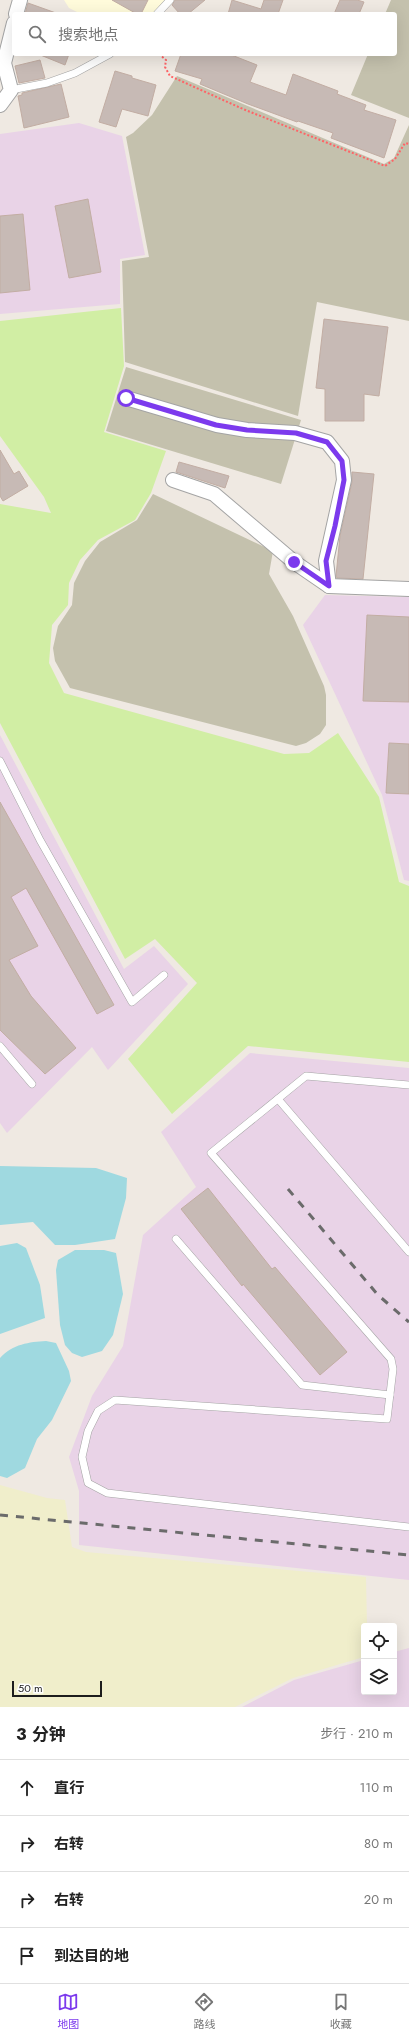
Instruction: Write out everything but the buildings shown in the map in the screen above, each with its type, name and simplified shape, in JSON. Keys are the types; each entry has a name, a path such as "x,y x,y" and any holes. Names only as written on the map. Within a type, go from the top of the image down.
{"street":[{"path":"17,12 20,0"},
{"path":"0,105 11,90 4,63 12,31"},
{"path":"126,398 216,425 247,430 296,433 327,442 342,461 344,480 326,561 329,586"},
{"path":"173,480 214,494 294,562 329,586 409,589"}],"lane":[{"path":"159,12 170,0"},
{"path":"11,90 47,83 75,73 106,56"},
{"path":"0,761 40,840 132,1002 164,975"},
{"path":"0,1046 32,1084"},
{"path":"409,1085 306,1076 211,1153 391,1359 393,1369 387,1419 115,1400 98,1411 88,1431 82,1457 88,1483 107,1493 409,1527"},
{"path":"278,1099 409,1252"},
{"path":"176,1238 302,1385 390,1395"}],"path":[{"path":"162,56 166,60 165,67 170,76 243,109 385,166 395,159 404,143 409,144"}],"shaded area":[{"path":"64,0 167,0 154,12 77,12 69,8"},
{"path":"391,0 409,0 409,118 351,95 367,56 397,56 397,12 386,12"},
{"path":"177,76 384,164 394,158 409,125 409,321 317,302 298,416 125,362 122,261 149,257 126,137 133,133 152,115"},
{"path":"79,123 122,136 145,255 120,259 120,304 0,314 0,134"},
{"path":"126,367 301,420 281,484 106,431"},
{"path":"153,494 273,551 269,574 293,616 324,686 326,695 326,725 320,734 306,743 296,746 70,688 55,661 53,648 58,626 72,605 74,583 85,561 100,542 137,520"},
{"path":"325,595 409,597 409,881 404,880 382,795 303,625"},
{"path":"0,735 124,969 154,946 188,984 108,1070 92,1047 7,1133 0,1123"},
{"path":"250,1053 409,1068 409,1580 79,1545 79,1491 69,1457 92,1396 123,1346 143,1235 196,1187 161,1132"},
{"path":"0,1485 47,1498 65,1500 72,1547 86,1552 366,1577 367,1623 361,1623 361,1658 293,1678 235,1707 0,1707"},
{"path":"409,1648 409,1707 242,1707 294,1680 361,1661 361,1695 397,1695 397,1651"}],"green space":[{"path":"121,308 124,366 104,432 166,451 151,493 135,520 98,540 80,560 69,583 68,605 52,625 49,663 64,693 284,754 309,753 338,733 379,797 399,882 409,886 409,1062 248,1046 172,1114 128,1059 197,983 155,939 125,959 0,723 0,504 51,513 44,497 0,436 0,321"}],"water":[{"path":"0,1166 96,1168 127,1178 126,1198 115,1239 75,1245 55,1245 33,1222 0,1225"},
{"path":"17,1243 26,1248 40,1285 45,1318 0,1334 0,1246"},
{"path":"75,1250 104,1250 116,1253 123,1294 113,1335 102,1351 82,1357 72,1353 65,1345 60,1325 56,1270 58,1260"},
{"path":"46,1341 56,1343 69,1371 71,1381 52,1420 37,1439 25,1468 7,1478 0,1476 0,1358 5,1353 16,1347 27,1343"}],"railway":[{"path":"288,1189 378,1295 409,1322"},
{"path":"0,1515 409,1555"}],"route":[{"path":"126,398 216,425 247,430 296,433 327,442 342,461 344,480 326,561 329,586 294,562"}]}
